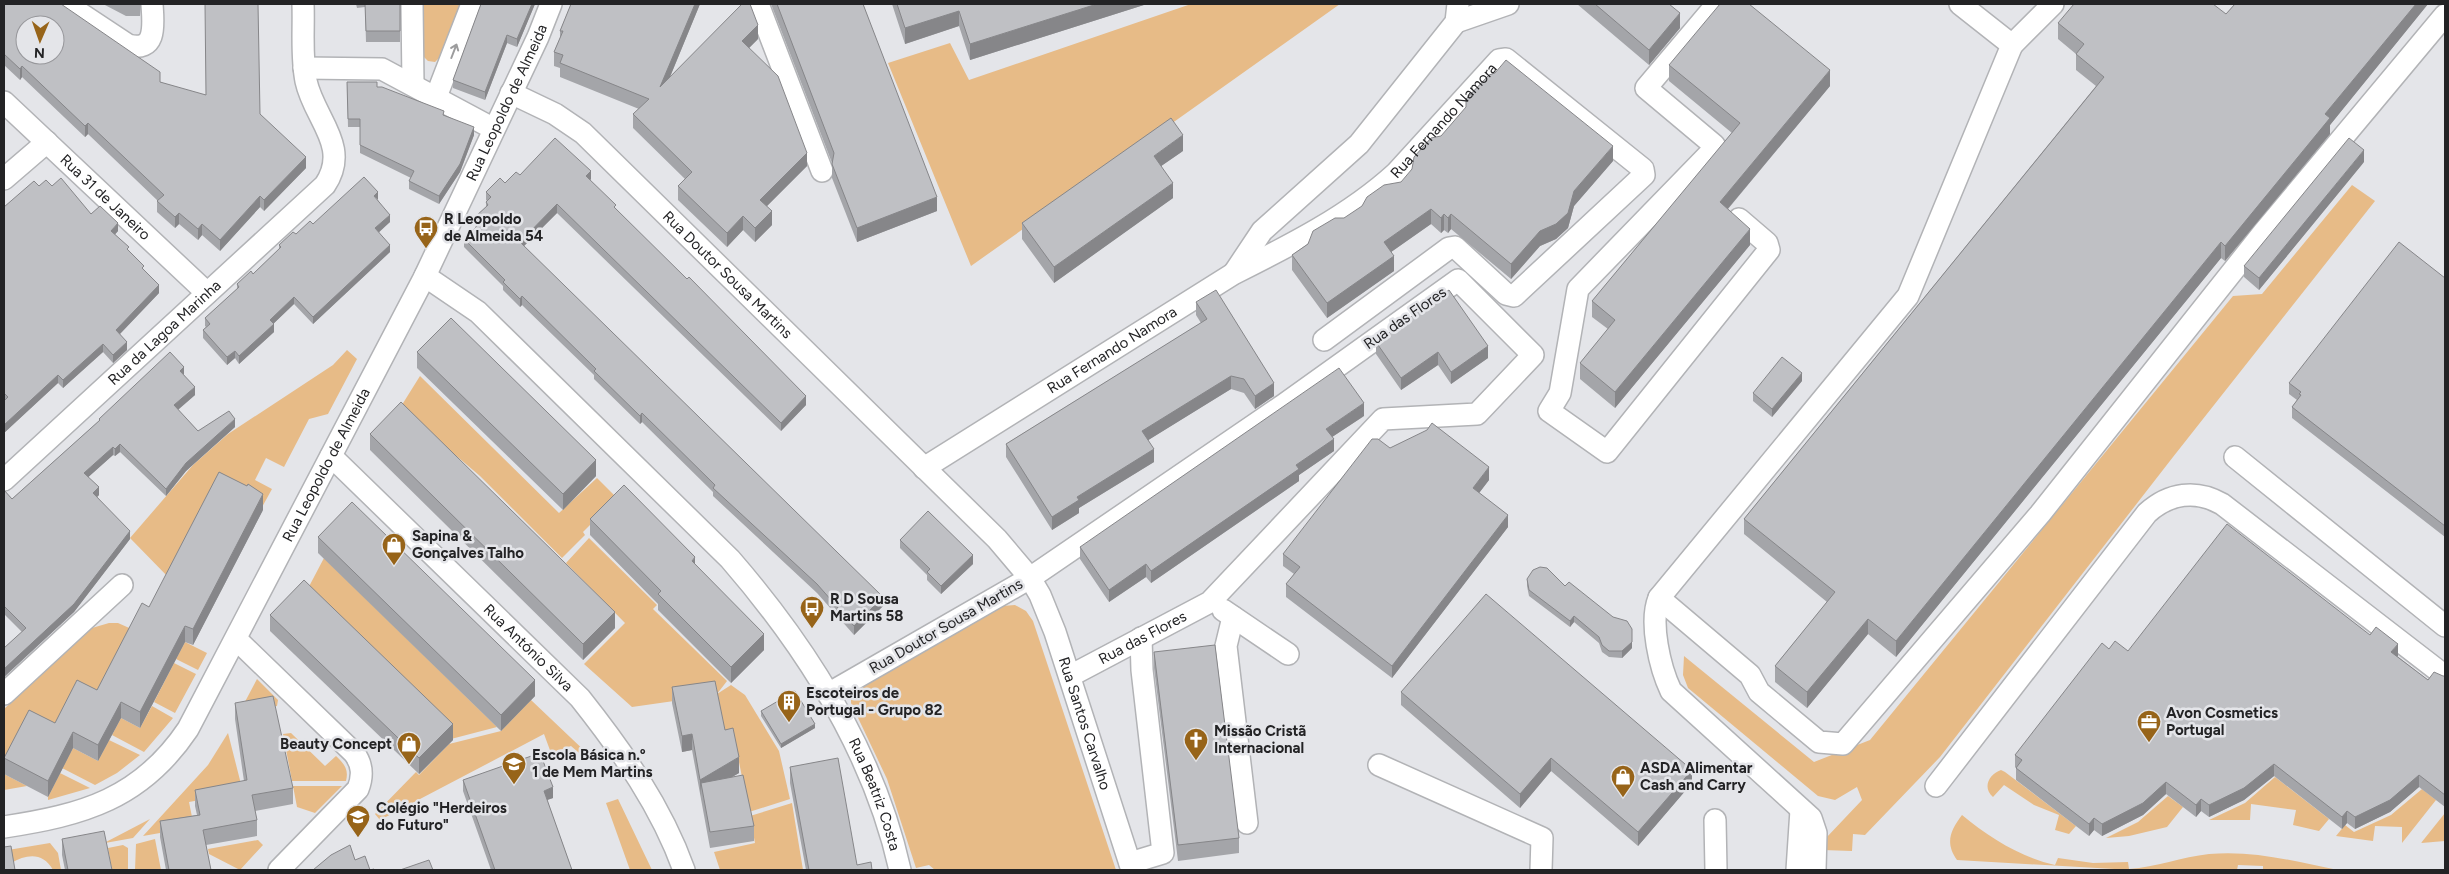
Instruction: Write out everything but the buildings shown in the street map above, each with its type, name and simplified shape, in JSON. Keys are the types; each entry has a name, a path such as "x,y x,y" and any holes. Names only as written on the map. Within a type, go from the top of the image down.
{"street":[{"path":"66,4 128,44 137,47 145,45 153,31 152,4"},
{"path":"303,4 304,68 371,67 392,73 494,129"},
{"path":"412,4 413,84"},
{"path":"436,97 472,4"},
{"name":"Rua Leopoldo de Almeida","path":"4,827 81,812 112,798 142,779 168,756 188,729 426,276 551,4"},
{"path":"758,4 822,171"},
{"path":"1233,274 1262,231 1360,144 1457,13 1508,4"},
{"path":"1717,4 1646,88 1714,145 1713,150 1578,289 1560,393 1549,411 1608,452 1770,250 1768,243 1740,219"},
{"path":"1960,4 2012,45"},
{"path":"1815,870 1816,833 1811,818 1671,691 1666,682 1655,628 1656,607 1659,598 1908,296 2012,45 2053,4"},
{"path":"1659,598 1750,675 1759,692 1818,742 1843,744 2040,514 2263,233 2445,15"},
{"name":"Rua Fernando Namora","path":"924,468 1233,274 1286,248 1378,190 1396,173 1499,60 1506,60 1643,169 1644,175 1514,296 1506,294 1456,247 1449,248 1324,340"},
{"name":"Rua da Lagoa Marinha","path":"4,480 325,185 332,174 336,161 334,148 310,95 304,68"},
{"name":"Rua Doutor Sousa Martins","path":"511,93 555,114 583,133 998,539 1030,578 828,694"},
{"name":"Rua 31 de Janeiro","path":"4,102 207,293"},
{"path":"4,179 47,142"},
{"path":"426,276 478,312 730,559 768,604 802,651 828,694"},
{"name":"Rua das Flores","path":"1030,578 1282,406 1458,280 1533,355 1477,414 1383,419 1210,602 1070,676"},
{"name":"Rua António Silva","path":"331,456 580,698 613,740 639,778 661,819 684,870"},
{"path":"2235,456 2445,626"},
{"path":"1936,786 2147,513 2163,501 2178,496 2203,496 2222,504 2445,676"},
{"name":"Rua Santos Carvalho","path":"1030,578 1049,615 1131,867"},
{"path":"4,694 122,585"},
{"path":"1210,602 1288,654"},
{"path":"1233,617 1226,646 1247,823"},
{"path":"1131,867 1163,853 1142,670 1141,638"},
{"path":"236,639 354,753 361,766 361,782 358,789 279,870"},
{"name":"Rua Beatriz Costa","path":"828,694 859,753 877,798 900,870"},
{"path":"1379,765 1542,838 1541,870"},
{"path":"1797,870 1801,810"},
{"path":"1715,820 1716,870"}],"shaded area":[{"path":"422,4 461,4 440,57 435,62 428,61 423,56"},
{"path":"1191,4 1340,4 971,266 888,63 950,43 969,80"},
{"path":"2352,185 2375,201 1940,757 1865,835 1853,834 1852,851 1823,850 1826,838 1862,800 1857,787 1835,800 1818,796 1688,688 1683,675 1684,656 1814,762 1870,740 2233,296 2262,294"},
{"path":"347,350 357,359 328,414 309,419 284,467 266,458 255,480 272,489 261,509 171,580 130,538 193,465 228,434 333,365"},
{"path":"420,376 559,513 597,478 617,498 583,532 585,535 562,558 480,476 400,408"},
{"path":"589,538 657,605 653,609 727,681 717,694 731,685 745,695 779,751 790,799 749,812 735,742 727,744 716,695 632,707 584,664 625,623 566,563"},
{"path":"324,558 497,727 451,739 304,596"},
{"path":"1015,605 1026,611 1033,621 1116,870 935,870 929,865 916,868 887,779 851,703 851,696 855,690 1002,606"},
{"path":"109,623 118,623 136,631 97,706 4,774 4,709 92,628"},
{"path":"185,642 207,653 198,670 176,659"},
{"path":"174,663 196,674 175,713 154,702"},
{"path":"257,679 278,700 277,706 239,713"},
{"path":"531,700 590,756 585,758 571,746 551,753 544,734 380,820 375,814 416,772 419,775 449,744 501,731"},
{"path":"152,706 173,718 144,752 112,735 121,718 140,728"},
{"path":"228,733 243,792 189,802 194,827 143,836 208,765"},
{"path":"291,733 325,766 336,756 345,767 347,773 346,781 292,781 283,734"},
{"path":"109,740 140,755 117,773 95,785 62,768 73,748 98,761"},
{"path":"2001,770 2076,826 2069,834 2055,830 2059,815 2034,805 2004,785 1993,797 1988,790 1988,782 1993,775"},
{"path":"60,773 90,788 48,800"},
{"path":"4,774 27,786 4,790"},
{"path":"2275,777 2329,819 2319,831 2293,825 2296,810 2251,804 2250,820 2209,820 2245,803"},
{"path":"293,786 342,786 315,813 297,807"},
{"path":"2422,789 2436,800 2402,843 2402,827 2375,826 2373,841 2336,836 2345,825 2354,832 2391,815"},
{"path":"2168,796 2183,807 2167,827 2129,836 2106,838 2138,822"},
{"path":"618,799 652,870 630,870 606,803"},
{"path":"792,803 803,870 720,870 714,852 755,843 750,816"},
{"path":"2445,813 2445,841 2421,843"},
{"path":"1962,815 2006,846 2030,857 2055,865 2058,858 2093,863 2128,862 2129,869 2199,855 2225,853 2274,857 2338,870 2263,870 2263,866 2238,865 2237,870 2132,870 1957,860 1951,848 1950,837 1954,826"},
{"path":"150,819 133,838 105,843 106,842"},
{"path":"155,839 161,870 135,870 136,844"},
{"path":"258,840 263,845 240,870 209,854 208,849"},
{"path":"50,843 58,853 61,870 53,870 44,860 34,856 11,863 8,850"},
{"path":"123,845 128,848 128,870 112,870 108,848"}],"place":[{"name":"R Leopoldo de Almeida 54","path":"426,249"},
{"name":"Sapina & Gonçalves Talho","path":"394,566"},
{"name":"R D Sousa Martins 58","path":"812,629"},
{"name":"Escoteiros de Portugal - Grupo 82","path":"789,723"},
{"name":"Avon Cosmetics Portugal","path":"2149,743"},
{"name":"Missão Cristã Internacional","path":"1196,761"},
{"name":"Beauty Concept","path":"409,765"},
{"name":"Escola Básica n.º 1 de Mem Martins","path":"514,785"},
{"name":"ASDA Alimentar Cash and Carry","path":"1623,798"},
{"name":"Colégio \"Herdeiros do Futuro\"","path":"358,838"}]}
